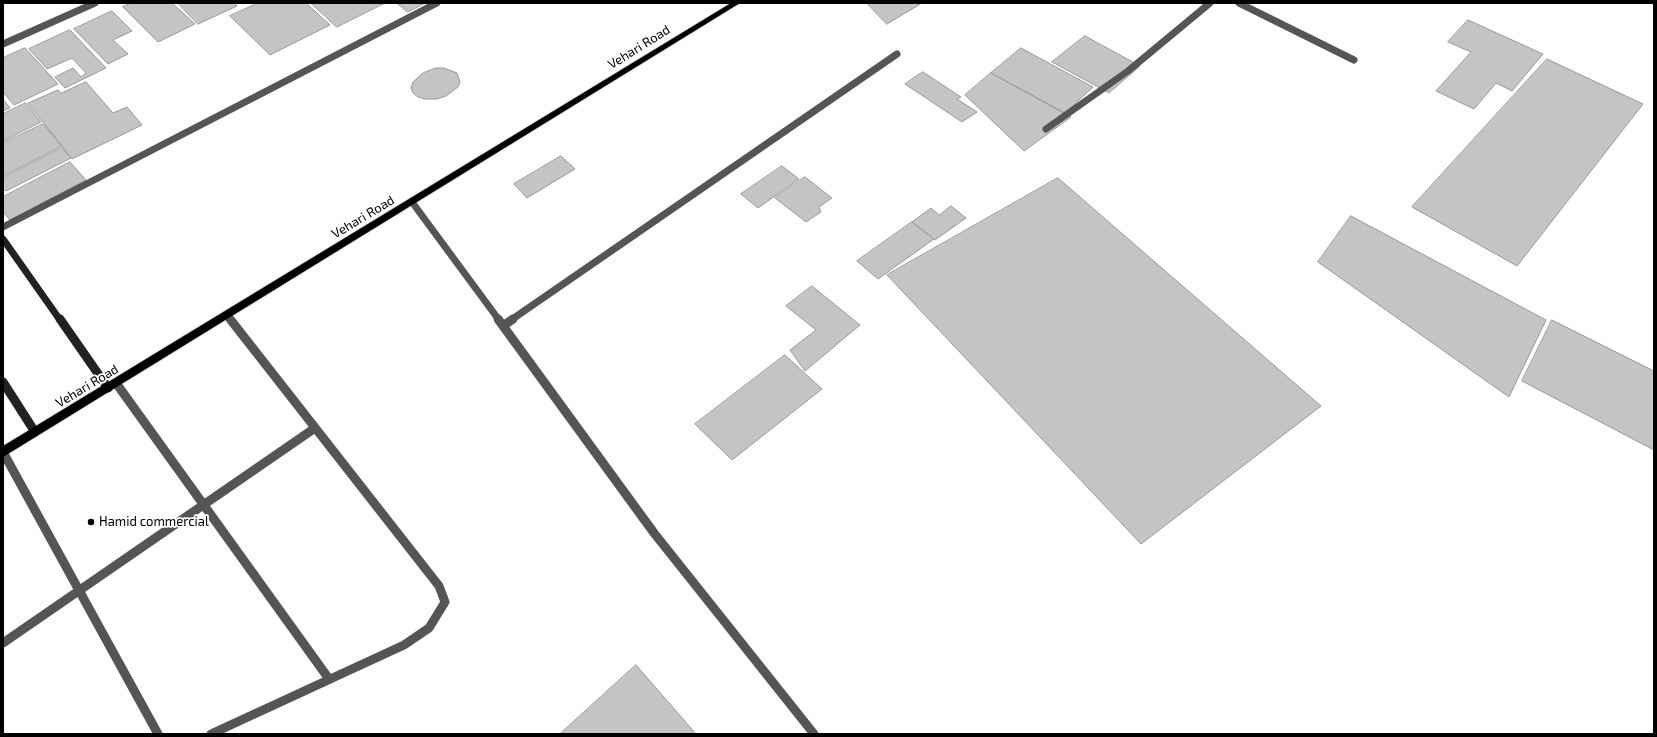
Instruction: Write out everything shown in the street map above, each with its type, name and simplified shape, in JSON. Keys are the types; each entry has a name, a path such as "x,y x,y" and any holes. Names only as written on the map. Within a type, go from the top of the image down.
{"main road":[{"name":"Vehari Road","path":"3,452 736,3"}],"street":[{"path":"3,44 86,5 95,3"},
{"path":"3,227 437,3"},
{"path":"1046,128 1128,71 1210,3"},
{"path":"1239,3 1354,60"},
{"path":"503,326 897,54"},
{"path":"412,202 654,533 814,734"},
{"path":"3,239 112,386 203,505 329,679"},
{"path":"211,734 404,645 429,628 445,602 439,586 227,315"},
{"path":"3,382 35,432"},
{"path":"3,643 315,428"},
{"path":"3,452 158,734"}],"building":[{"path":"131,3 172,3 195,24 158,42 123,7"},
{"path":"178,3 234,3 237,6 198,24"},
{"path":"258,3 306,3 330,25 270,55 230,16"},
{"path":"311,3 385,3 337,27"},
{"path":"397,3 425,3 408,12"},
{"path":"867,3 922,3 887,24"},
{"path":"112,11 132,31 113,40 128,54 108,64 74,29"},
{"path":"1468,20 1543,54 1512,91 1496,83 1474,109 1436,91 1471,52 1448,42"},
{"path":"70,30 106,68 65,88 55,77 73,68 81,77 86,73 72,58 47,69 29,49"},
{"path":"1085,36 1140,66 1109,93 1052,62"},
{"path":"25,48 58,84 14,105 3,92 3,58"},
{"path":"1021,48 1093,87 1065,113 991,73"},
{"path":"1547,59 1643,104 1517,266 1412,207"},
{"path":"436,68 444,68 457,73 460,82 458,87 446,96 437,99 425,99 418,97 413,93 411,88 413,82 423,73"},
{"path":"923,72 961,97 957,99 977,112 962,122 905,84"},
{"path":"991,73 1071,117 1024,151 965,95"},
{"path":"86,82 113,113 127,107 142,125 72,159 28,103 58,90 61,93"},
{"path":"3,99 10,108 3,111"},
{"path":"26,103 41,122 3,141 3,114"},
{"path":"43,124 62,146 3,176 3,143"},
{"path":"62,148 71,158 6,191 3,188 3,178"},
{"path":"561,156 575,169 527,198 514,184"},
{"path":"70,162 86,180 10,220 3,212 3,197"},
{"path":"782,166 799,179 758,208 741,194"},
{"path":"805,177 832,198 819,207 821,212 806,222 775,198"},
{"path":"1058,178 1321,406 1141,544 887,275"},
{"path":"951,206 966,218 935,240 912,222 931,208 939,215"},
{"path":"1351,216 1546,320 1509,397 1318,262"},
{"path":"912,222 934,239 878,279 857,261"},
{"path":"812,286 860,325 805,371 790,350 816,330 786,306"},
{"path":"1552,320 1654,371 1654,450 1522,381"},
{"path":"785,355 822,389 732,460 695,424"},
{"path":"636,665 696,734 560,734"}],"place":[{"name":"Hamid commercial","path":"91,522"}]}
